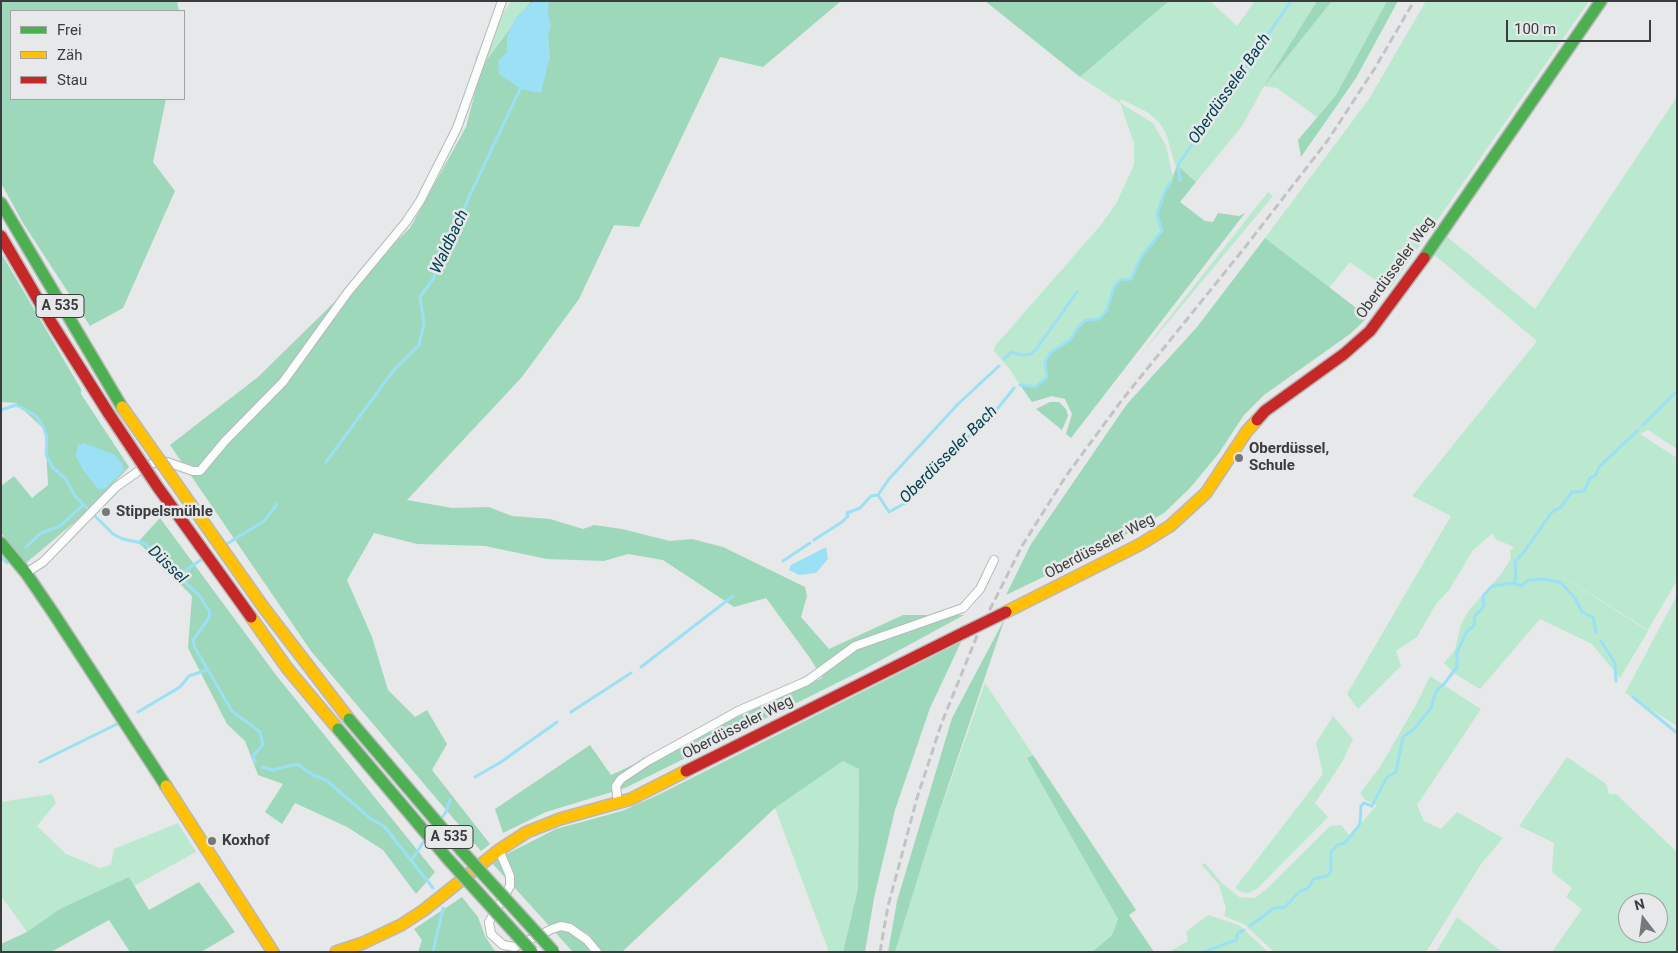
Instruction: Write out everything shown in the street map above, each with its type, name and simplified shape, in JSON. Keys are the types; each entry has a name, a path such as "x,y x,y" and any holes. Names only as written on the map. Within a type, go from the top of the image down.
{"main road":[{"name":"Oberdüsseler Weg","path":"336,952 362,943 401,925 424,910 499,850 528,832 560,819 618,804 653,788 1148,541 1177,521 1206,493 1250,428 1265,412 1297,386 1338,358 1370,331 1395,300 1601,1"},
{"name":"A 535","path":"1,203 66,316 122,407 264,608 349,719 460,849 554,952"},
{"name":"A 535","path":"1,236 51,322 109,414 157,486 287,668 435,844 532,952"},
{"path":"1,543 26,574 273,952"}],"street":[{"path":"26,574 43,562 97,505 122,483 153,463 167,462 193,471 203,469 225,441 267,400 297,364 348,292 406,222 420,201 457,128 502,1"},
{"name":"Oberdüsseler Weg","path":"618,804 616,786 620,779 648,761 731,715 807,681 855,646 963,608 980,589 994,560"},
{"path":"499,850 510,876 510,886 489,922 495,938 503,946 514,947 561,926 570,928 580,934 597,952"}],"green space":[{"path":"1,1 177,1 179,10 10,10 10,100 166,100 153,162 175,191 123,308 90,326 23,223 1,183"},
{"path":"511,1 531,1 482,66 475,58"},
{"path":"531,1 841,1 763,67 720,57 639,227 614,225 579,299 522,377 407,500 452,508 489,507 512,516 550,519 583,529 594,525 622,529 670,541 692,539 723,547 805,587 807,596 801,617 829,649 903,615 964,615 859,672 625,788 546,812 503,833 495,809 590,745 611,775 822,678 810,658 766,598 734,607 663,560 628,554 604,561 547,559 485,546 417,544 374,533 347,580 372,637 388,690 415,717 427,710 447,744 432,770 490,844 481,851 311,651 170,445 258,377 410,228 466,127 482,66"},
{"path":"985,1 1169,1 1080,77"},
{"path":"1169,1 1210,1 1237,26 1255,1 1317,1 1268,81 1332,1 1387,1 1336,95 1317,117 1277,88 1264,86 1242,126 1196,182 1177,165 1176,168 1166,133 1158,121 1147,112 1121,99 1120,103 1080,77"},
{"path":"1317,1 1332,1 1264,86"},
{"path":"1387,1 1398,1 1356,78 1301,157 1298,140 1336,95"},
{"path":"1426,1 1589,1 1389,290 1350,262 1329,288 1265,238 1369,99"},
{"path":"1677,97 1677,449 1648,430 1640,434 1677,458 1677,580 1648,630 1526,553 1648,631 1620,678 1592,644 1540,619 1480,689 1455,674 1444,663 1455,650 1461,624 1470,609 1502,573 1511,558 1510,551 1514,547 1495,539 1493,533 1473,550 1449,590 1436,604 1417,637 1396,651 1401,666 1358,709 1347,694 1451,516 1412,496 1537,341 1432,253 1445,235 1535,309"},
{"path":"1120,103 1153,123 1166,146 1173,177 1165,191 1157,214 1162,231 1141,257 1131,279 1120,280 1107,310 1099,319 1078,327 1070,340 1050,353 1046,358 1047,377 1035,387 1020,385 1009,368 994,351 995,346 1100,226 1116,204 1134,165 1134,143"},
{"path":"1177,165 1196,182 1180,202 1205,221 1213,222 1218,213 1239,216 1245,213 1071,438 1066,434 1072,414 1065,399 1052,396 1032,402 1020,385 1035,387 1047,377 1045,362 1050,353 1070,340 1078,327 1086,320 1100,319 1107,310 1114,287 1120,280 1131,279 1141,257 1162,231 1157,214"},
{"path":"1268,192 1273,196 1139,357 1179,305"},
{"path":"1265,238 1368,317 1350,334 1264,395 1244,415 1219,453 1190,488 1164,513 1091,554 1006,595 1031,544 1127,404 1197,327"},
{"path":"1,253 81,389 81,394 129,467 83,515 26,563 1,533 1,486 14,476 32,498 48,485 45,430 16,403 1,402"},
{"path":"1050,402 1059,402 1066,409 1068,416 1062,430 1036,409"},
{"path":"160,518 276,675 435,872 416,894 383,850 347,827 295,803 282,824 265,812 283,784 258,775 245,741 227,724 188,648 192,596 138,542"},
{"path":"1677,595 1677,726 1625,693"},
{"path":"1005,618 929,842 895,952 888,952 897,901 952,718"},
{"path":"961,642 930,708 895,810 874,898 865,952 843,952 858,888 859,769 843,761 775,808 622,952 601,952 589,935 573,925 561,924 586,941 594,952 573,952 491,862 556,829 622,811 660,794"},
{"path":"1430,676 1481,709 1417,805 1424,821 1441,829 1457,812 1503,838 1481,864 1426,952 1274,952 1244,924 1224,916 1226,908 1219,885 1202,865 1205,863 1223,884 1239,897 1255,898 1269,887 1330,826 1341,825 1350,836 1377,805 1365,800 1360,793 1380,767 1417,703"},
{"path":"985,683 1033,755 1028,758 1118,919 1112,935 1092,952 895,952 929,842"},
{"path":"1333,716 1353,739 1342,762 1315,803 1328,817 1257,889 1248,893 1241,892 1235,888 1323,774 1316,743"},
{"path":"1033,755 1136,910 1129,915 1154,952 1092,952 1112,935 1118,919 1027,758"},
{"path":"1567,757 1606,784 1609,794 1616,794 1677,852 1677,952 1552,952 1582,909 1566,897 1572,888 1552,872 1554,843 1519,826"},
{"path":"843,761 859,768 858,888 843,952 829,952 775,808"},
{"path":"52,794 56,803 37,826 66,854 100,868 111,865 114,849 178,823 196,852 134,886 129,877 27,932 1,896 1,802"},
{"path":"129,877 149,910 199,882 235,932 201,952 130,952 109,920 51,952 1,952 1,944 27,932 60,909"},
{"path":"462,897 478,917 485,936 494,950 499,952 418,952 422,940 414,929"},
{"path":"1208,915 1239,925 1268,952 1169,952 1188,941 1186,932"},
{"path":"1457,917 1502,952 1436,952"}],"water":[{"path":"534,1 549,1 548,13 551,27 548,35 550,56 541,93 521,89 499,74 498,61 507,52 507,36 516,17"},
{"path":"84,443 115,455 122,463 124,470 106,488 99,490 83,470 76,456 78,445"},
{"path":"826,547 828,559 816,573 799,575 789,570 791,565"}],"waterway":[{"name":"Oberdüsseler Bach","path":"1180,180 1178,165 1291,1"},
{"name":"Waldbach","path":"326,462 393,371 419,345 424,323 420,297 433,279 522,85"},
{"name":"Oberdüsseler Bach","path":"1020,385 1035,387 1047,377 1045,362 1050,353 1070,340 1078,327 1086,320 1099,319 1107,310 1114,287 1120,280 1131,279 1141,257 1162,231 1157,214 1165,191 1171,182"},
{"path":"1004,359 1011,352 1022,355 1031,354 1077,292"},
{"path":"878,495 889,479 958,404 999,366"},
{"name":"Oberdüsseler Bach","path":"878,495 889,512 907,502 973,432 986,423 1014,388"},
{"path":"1643,425 1677,391"},
{"name":"Düssel","path":"1,410 16,405 35,415 43,426 47,438 46,454 52,467 65,478 75,496 113,534 123,539 146,544 153,554 199,595 210,612 209,618 193,640 195,648 232,711 260,732 263,745 253,756 255,762"},
{"path":"1250,926 1274,908 1285,907 1300,891 1307,889 1314,879 1327,876 1331,871 1331,852 1337,845 1345,843 1360,824 1361,806 1364,803 1372,806 1387,777 1396,772 1403,737 1413,730 1431,708 1436,691 1457,667 1457,652 1467,631 1474,626 1475,616 1484,606 1483,596 1492,586 1514,583 1516,574 1515,562 1552,512 1561,507 1572,492 1584,491 1590,478 1596,475 1599,467 1638,430"},
{"name":"Oberdüsseler Bach","path":"814,540 842,522 848,516 847,513 860,508 871,496 878,495"},
{"name":"Waldbach","path":"225,545 264,521 277,504"},
{"path":"26,547 41,533 60,526 83,505"},
{"name":"Oberdüsseler Bach","path":"783,561 810,543"},
{"path":"1,557 7,563"},
{"name":"Waldbach","path":"182,581 186,570 205,557"},
{"path":"1514,583 1521,586 1529,580 1545,579 1561,583 1575,598 1582,612 1593,617 1596,632"},
{"name":"Oberdüsseler Bach","path":"641,667 733,596"},
{"path":"1601,641 1615,663 1616,681"},
{"path":"138,712 180,687 189,676 207,670"},
{"name":"Oberdüsseler Bach","path":"571,712 631,673"},
{"path":"1633,697 1677,733"},
{"name":"Oberdüsseler Bach","path":"475,777 501,762 557,722"},
{"path":"40,762 117,724"},
{"name":"Düssel","path":"262,767 272,770 297,764 313,775 326,780 371,819 384,826 433,888"},
{"name":"Oberdüsseler Bach","path":"441,819 446,812 450,800"},
{"name":"Oberdüsseler Bach","path":"411,861 426,838"},
{"name":"Düssel","path":"433,952 443,908"},
{"path":"1204,952 1236,940 1238,933 1244,930"}],"railway":[{"path":"880,952 888,906 917,798 942,722 979,631 1022,546 1066,476 1122,400 1246,246 1328,140 1375,68 1414,1"}],"traffic: fast":[{"path":"1424,258 1601,1"},
{"path":"1,203 122,407"},
{"path":"1,543 26,573 54,614 166,786"},
{"path":"349,719 460,849 554,952"},
{"path":"338,729 447,858 532,952"}],"traffic: slow":[{"path":"122,407 264,608"},
{"path":"1006,612 1139,545 1170,526 1206,493 1247,431 1257,420"},
{"path":"264,608 349,719"},
{"path":"251,617 287,668 338,729"},
{"path":"336,952 363,943 401,925 424,910 499,850 527,832 560,819 631,799 686,771"},
{"path":"166,786 273,952"}],"traffic: jam":[{"path":"1,236 51,322 109,414"},
{"path":"1257,420 1265,411 1344,354 1370,331 1424,258"},
{"path":"109,414 157,486 251,617"},
{"path":"965,632 1006,612"},
{"path":"686,771 965,632"}],"place":[{"name":"Oberdüssel, Schule","path":"1239,458"},
{"name":"Stippelsmühle","path":"106,512"},
{"name":"Koxhof","path":"212,841"}]}
